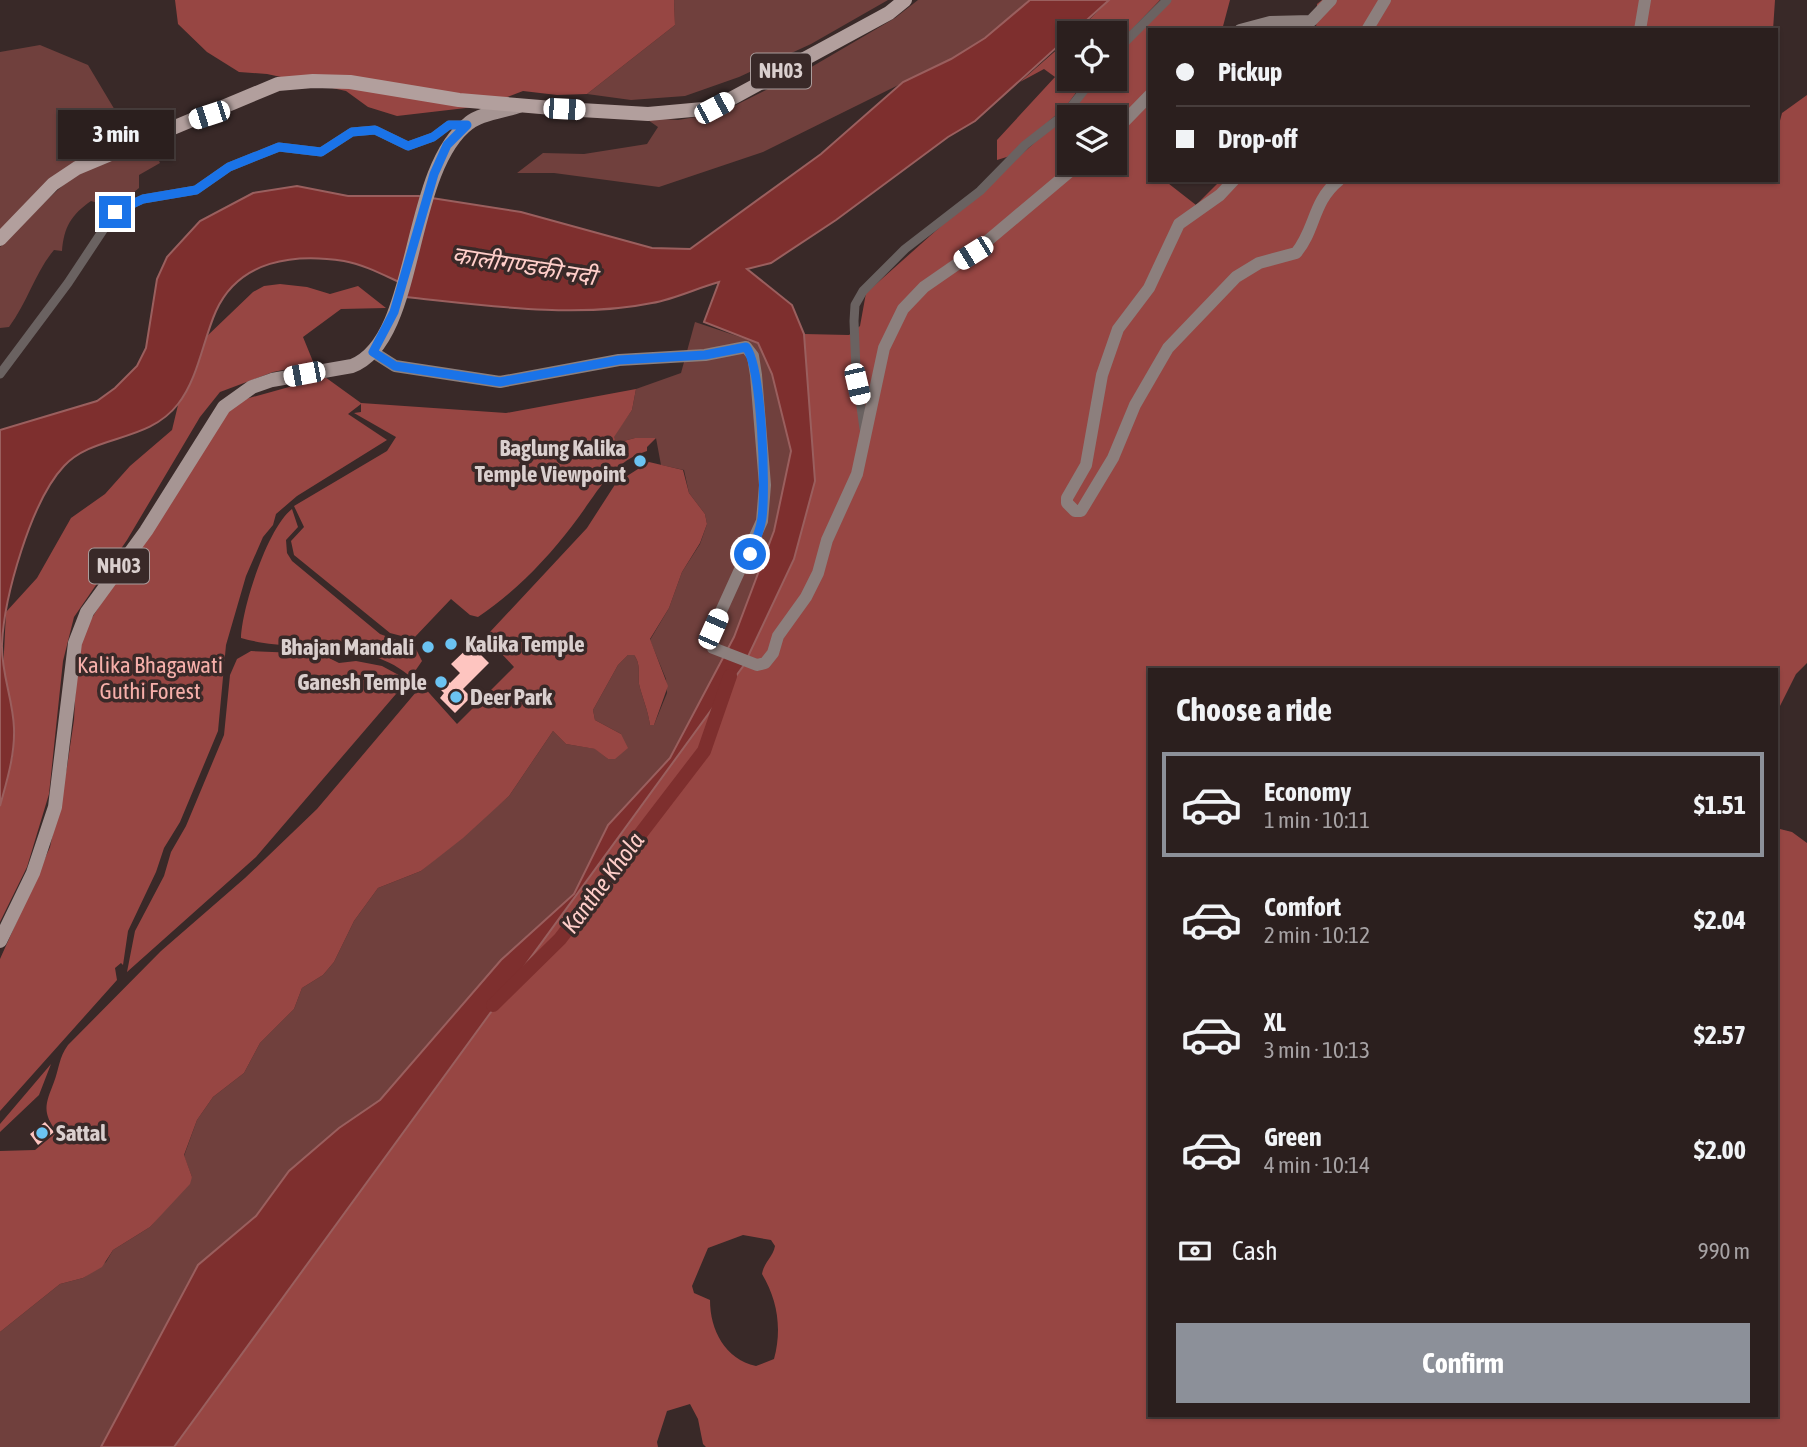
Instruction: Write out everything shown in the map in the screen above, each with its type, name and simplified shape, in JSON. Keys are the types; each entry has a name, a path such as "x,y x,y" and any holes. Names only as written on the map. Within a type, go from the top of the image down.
{"highway":[{"name":"NH03","path":"522,105 648,114 714,108 889,13 905,0"},
{"path":"0,239 53,184 77,168 278,84 350,82 459,100 522,105"}],"main road":[{"path":"1248,28 1270,22 1311,22 1331,0"},
{"path":"1368,28 1385,0"},
{"path":"1640,28 1645,0"},
{"path":"1127,119 1148,97"},
{"name":"NH03","path":"0,941 33,873 55,807 63,766 75,643 87,612 146,531 224,407 252,387 272,380 352,366 364,361 373,352 394,312 434,174 447,145 467,125 522,105"},
{"path":"373,352 395,366 500,382 619,360 705,355 746,347 753,356 756,375 765,485 762,521 713,629 713,648 757,665 765,663 773,653 778,636 800,607 818,573 827,540 857,474 884,348 903,309 924,287 973,253 1066,175"},
{"path":"1232,182 1220,195 1188,215 1179,224 1149,288 1118,329 1102,375 1086,465 1067,498 1067,503 1075,511 1081,511 1091,498 1113,458 1149,378 1168,348 1236,277 1259,263 1296,253 1306,237 1316,207 1337,182"}],"street":[{"path":"1127,40 1167,0"},
{"path":"865,438 854,354 855,305 863,291 905,249 980,191 1025,145 1066,113 1083,91"},
{"path":"0,374 68,283 115,212 143,199 196,190 229,167 279,147 321,152 352,132 375,130 408,146 433,137 449,125 467,125"}],"shaded area":[{"path":"674,0 888,0 811,44 739,77 685,96 631,100 587,94 675,25"},
{"path":"918,0 1030,0 985,38 951,59 763,152 659,187 554,173 517,173 543,153 584,154 647,144 658,127 645,118 678,120 720,113 808,69 895,18"},
{"path":"40,45 88,65 128,132 50,180 0,232 0,52"},
{"path":"153,148 160,163 139,175 139,188 115,208 91,201 78,211 67,228 62,251 54,250 9,327 0,328 0,247 48,199 80,172 106,160"},
{"path":"695,322 758,343 772,374 791,451 774,531 734,637 670,758 608,825 574,894 501,960 380,1100 339,1128 289,1171 256,1216 198,1265 101,1447 0,1447 0,1332 60,1284 83,1278 106,1262 113,1250 150,1227 192,1177 184,1156 197,1120 213,1097 244,1073 260,1043 294,1009 302,988 323,975 334,962 354,921 378,888 421,871 509,796 553,731 566,744 596,749 608,759 621,734 595,720 593,710 618,665 628,655 634,655 638,662 640,689 650,725 654,725 667,693 666,679 650,640 669,608 682,572 700,544 707,524 705,514 689,493 684,470 661,465 656,438 635,438 616,443 613,437 632,410 636,389 681,373"}],"green space":[{"path":"175,0 674,0 675,25 587,94 557,95 523,91 483,106 397,116 368,107 346,91 267,74 239,72 207,52 178,24"},
{"path":"1109,0 1160,0 1127,34 1127,21 1088,21"},
{"path":"1170,0 1230,0 1223,28 1148,28 1148,182 1167,182 1196,205 1219,182 1778,182 1778,128 1782,113 1807,95 1807,663 1796,674 1778,710 1778,668 1148,668 1148,1417 1778,1417 1778,828 1792,832 1807,843 1807,1447 706,1447 698,1419 690,1404 667,1411 657,1442 658,1447 174,1447 744,665 815,482 804,334 849,335 860,326 866,293 1057,123 1057,175 1127,175 1127,105 1078,104 1088,91 1127,91 1127,43","holes":["743,1235 771,1240 775,1246 762,1274 775,1305 778,1337 774,1359 756,1366 736,1357 721,1342 713,1322 710,1300 694,1293 692,1286 708,1248"]},
{"path":"1322,0 1775,0 1773,28 1316,28 1317,4"},
{"path":"1057,50 1057,91 1077,91 1067,105 1057,105 1057,114 1010,156 997,160 997,140 1055,77 1044,69 1020,82"},
{"path":"280,284 307,287 330,294 358,286 386,308 341,309 303,337 314,364 273,372 220,392 200,417 127,540 74,617 63,661 49,794 27,867 0,922 0,806 13,755 14,728 3,672 6,612 37,578 71,518 105,494 130,466 172,430 178,405 188,388 205,338 253,292 264,286"},
{"name":"Kalika Bhagawati Guthi Forest","path":"325,377 361,403 506,413 636,389 632,410 614,437 616,443 635,438 656,438 647,447 647,451 634,456 613,472 551,551 504,597 478,617 470,615 451,599 413,639 390,633 294,555 291,541 304,527 294,506 387,451 396,437 354,413 361,412 361,404 348,414 387,440 297,496 276,514 246,576 226,645 218,731 180,822 164,848 156,872 128,931 123,965 121,963 115,968 117,980 0,1111 0,959 50,847 67,767 74,720 77,660 86,627 221,417 242,400"},
{"path":"649,462 683,470 689,493 705,514 707,524 700,543 682,572 669,608 650,639 668,686 654,725 650,725 640,689 638,662 634,655 628,655 618,665 593,710 595,720 621,734 628,748 615,759 608,759 595,749 566,744 553,731 509,796 463,838 421,871 378,888 354,921 334,962 323,975 302,988 294,1009 260,1043 244,1073 213,1097 197,1120 184,1155 192,1177 190,1184 150,1227 113,1250 102,1267 83,1278 60,1284 0,1332 0,1151 35,1150 57,1132 46,1107 68,1045 161,951 245,878 317,809 422,685 457,724 514,667 487,638 489,633 587,528 616,483"},
{"path":"292,509 298,527 286,540 287,553 292,561 380,634 415,647 422,661 411,677 393,664 352,651 262,643 241,638 246,607 258,569 274,532"},
{"name":"Kalika Bhagawati Guthi Forest","path":"251,651 321,654 339,663 356,661 382,666 408,680 256,857 127,972 135,931 164,876 171,852 186,826 224,735 230,675 237,659"},
{"path":"51,1064 39,1095 0,1132 0,1124"}],"water":[{"name":"कालीगण्डकी नदी","path":"1030,0 1109,0 1086,21 1057,21 1057,47 975,121 948,137 836,220 771,263 747,269 792,305 804,334 815,481 794,559 744,665 174,1447 101,1447 198,1265 256,1216 289,1171 339,1128 380,1100 501,960 574,894 608,825 670,758 734,637 774,531 791,451 772,374 758,343 704,322 719,282 652,303 623,308 561,310 497,307 405,297 408,286 368,268 344,261 306,258 270,264 253,271 226,294 216,311 191,383 178,404 166,417 152,426 90,448 76,456 52,482 30,525 14,576 4,624 2,655 14,738 0,806 0,430 97,401 115,388 137,366 146,348 157,279 167,257 200,221 253,193 297,186 348,196 419,196 521,212 652,248 690,249 821,154 903,82 951,59 985,38"}],"building":[{"path":"471,645 489,663 463,689 471,697 455,713 440,698 444,693 434,683 442,675 450,683 460,673 451,664"},
{"name":"Sattal","path":"45,1122 54,1132 38,1145 30,1134"}],"waterway":[{"name":"Kanthe Khola","path":"493,1005 560,939 704,751 730,676"}],"place":[{"name":"Baglung Kalika Temple Viewpoint","path":"640,461"},
{"name":"Kalika Temple","path":"451,644"},
{"name":"Bhajan Mandali","path":"428,647"},
{"name":"Ganesh Temple","path":"441,682"},
{"name":"Deer Park","path":"456,697"},
{"name":"Sattal","path":"42,1133"}],"route":[{"path":"115,212 143,199 196,190 229,167 279,147 321,152 352,132 375,130 408,146 433,137 449,125 467,125 447,145 434,174 394,312 373,352 395,366 500,382 619,360 705,355 746,347 753,356 756,375 765,485 762,521 750,554"}]}
